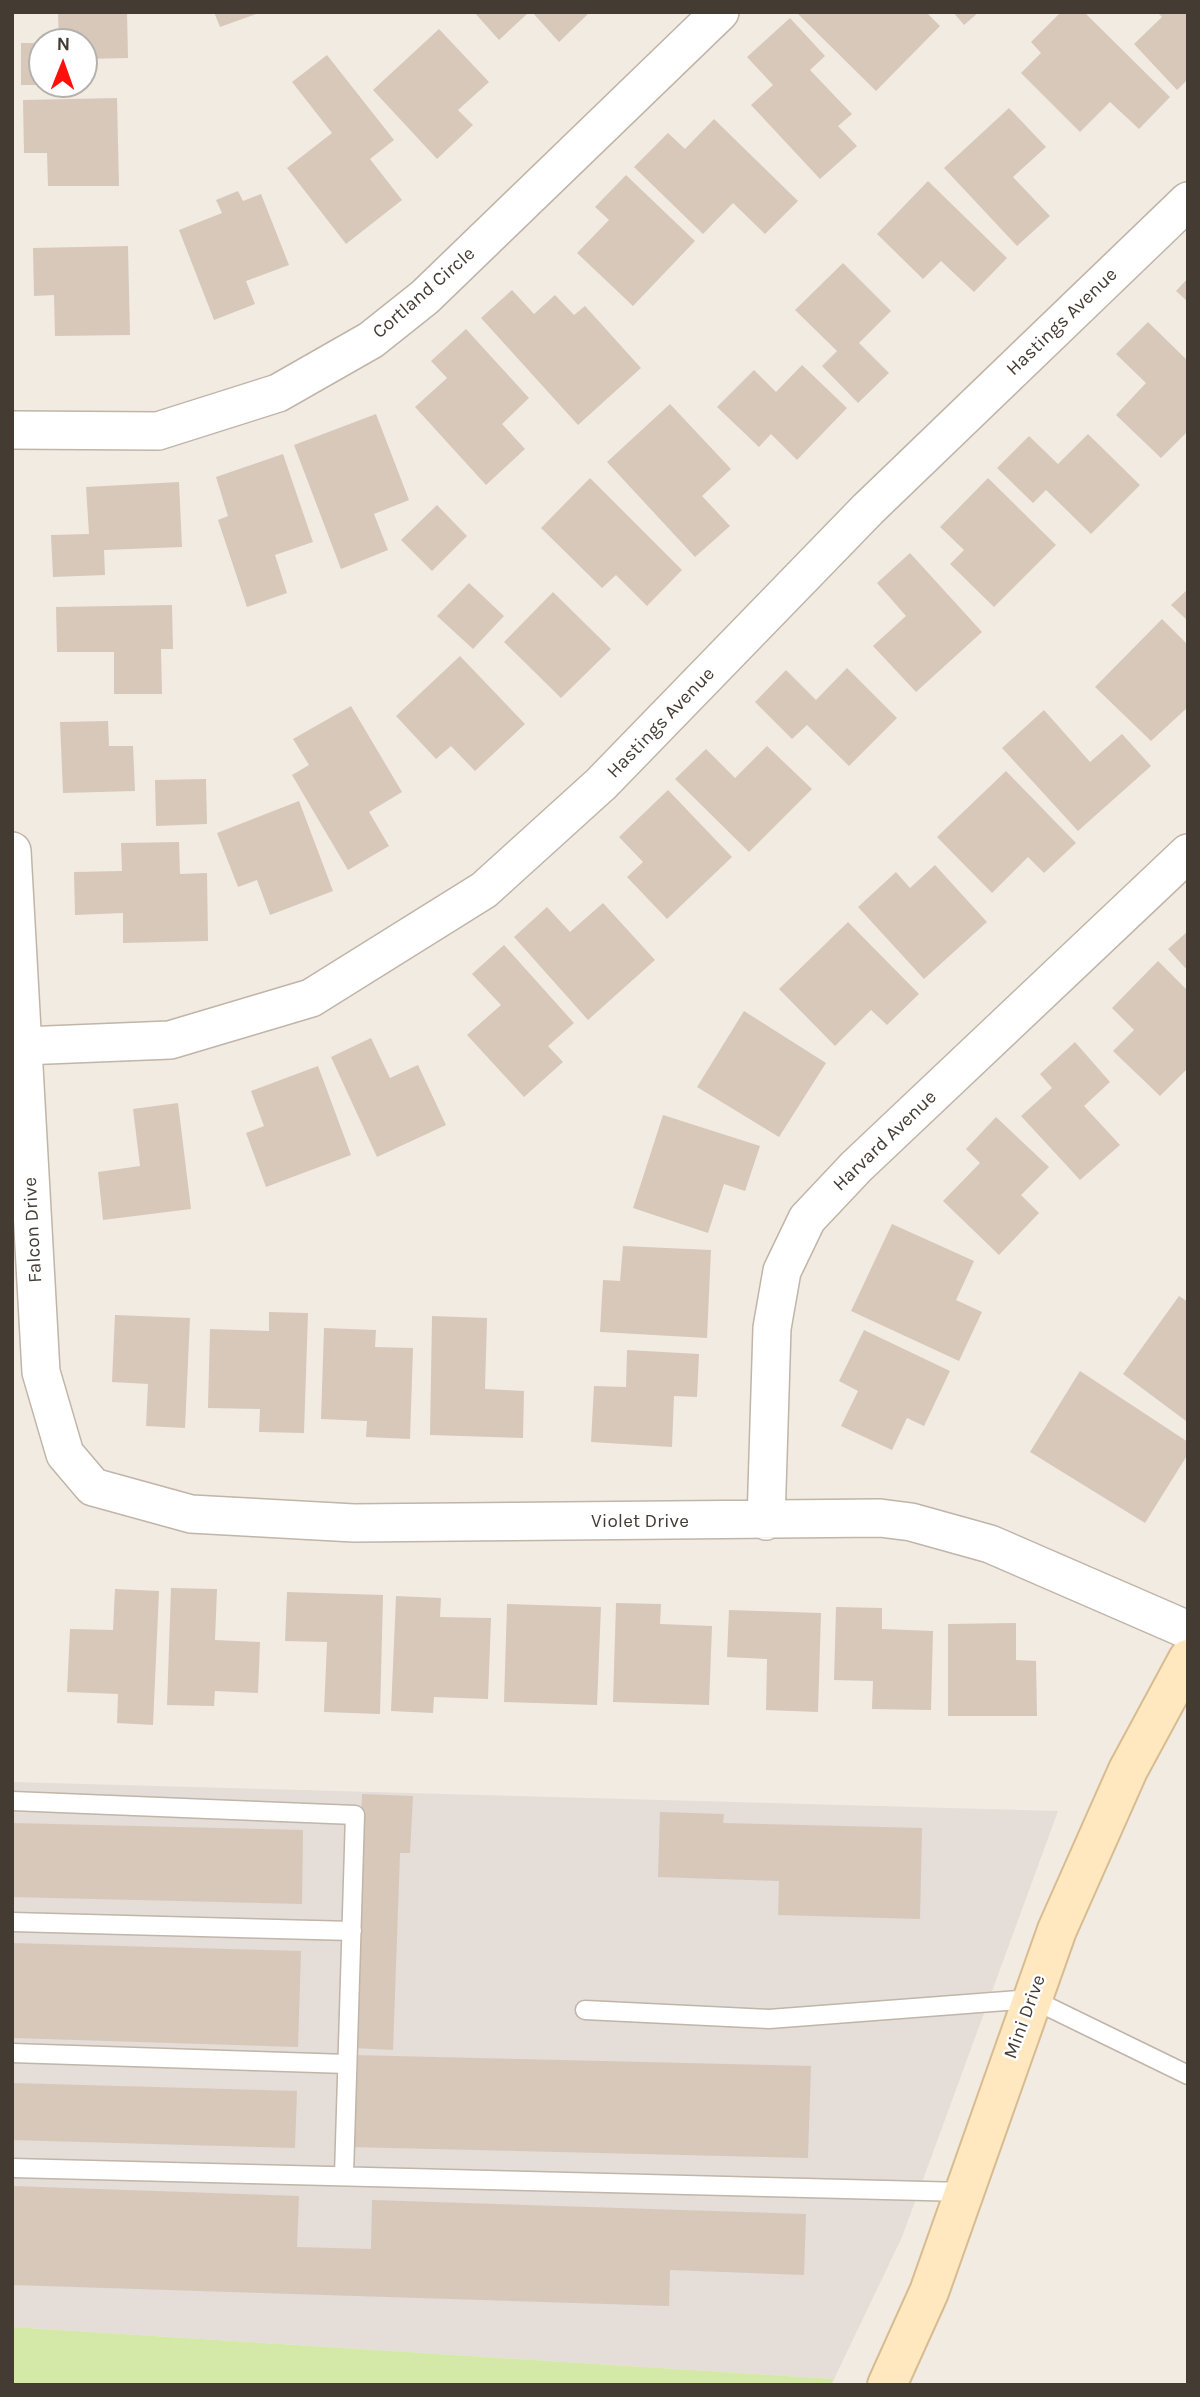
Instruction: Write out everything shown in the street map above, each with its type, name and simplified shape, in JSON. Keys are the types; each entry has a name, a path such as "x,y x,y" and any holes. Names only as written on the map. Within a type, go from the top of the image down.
{"street":[{"name":"Cortland Circle","path":"12,430 158,431 278,393 371,340 425,297 720,12"},
{"name":"Hastings Avenue","path":"23,1046 170,1040 311,998 484,890 601,784 868,509 1188,201"},
{"name":"Falcon Drive","path":"12,851 41,1372 65,1454 82,1474"},
{"name":"Harvard Avenue","path":"766,1521 772,1328 782,1271 807,1219 856,1167 1188,853"},
{"name":"Violet Drive","path":"82,1474 93,1487 191,1514 354,1523 880,1518 911,1521 989,1544 1188,1630"},
{"name":"Mini Drive","path":"887,2385 929,2292 1032,1999 1090,1851 1128,1770 1188,1659"}],"lane":[{"path":"12,1801 355,1815 344,2175"},
{"path":"12,1922 352,1931"},
{"path":"585,2010 769,2019 1032,1999 1188,2075"},
{"path":"12,2053 347,2064"},
{"path":"12,2168 964,2192"}],"shaded area":[{"path":"12,1782 1058,1811 902,2237 834,2379 12,2327"}],"green space":[{"path":"12,2327 834,2379 831,2385 12,2385"}],"building":[{"path":"58,12 127,12 128,58 98,59 98,28 59,28"},
{"path":"214,12 259,12 259,13 220,27"},
{"path":"474,12 529,12 499,40"},
{"path":"532,12 590,12 559,42"},
{"path":"796,12 926,12 940,26 876,91"},
{"path":"953,12 979,12 964,25"},
{"path":"1061,12 1084,12 1170,97 1139,129 1110,102 1080,132 1021,73 1041,53 1031,42"},
{"path":"1157,12 1188,12 1188,79 1177,90 1134,44 1162,17"},
{"path":"790,18 825,56 810,70 852,114 838,126 857,146 820,179 751,105 773,85 747,57"},
{"path":"439,29 489,82 458,110 473,125 437,159 373,90"},
{"path":"21,43 28,43 28,85 21,85"},
{"path":"327,55 394,140 370,159 402,200 346,244 287,168 332,133 292,82"},
{"path":"117,98 119,186 48,186 47,153 24,153 23,100"},
{"path":"1009,108 1046,147 1013,177 1050,216 1017,246 944,168"},
{"path":"714,119 798,201 765,234 733,203 703,234 634,167 668,133 685,149"},
{"path":"626,175 695,241 633,306 577,253 609,220 595,207"},
{"path":"928,181 1007,258 974,292 941,261 923,279 877,234"},
{"path":"238,191 243,201 261,194 289,265 246,281 255,304 214,320 179,230 222,213 216,200"},
{"path":"128,246 130,335 55,336 54,295 34,296 33,248"},
{"path":"843,263 891,311 859,343 889,373 858,403 822,366 837,351 795,310"},
{"path":"1188,278 1188,302 1176,291"},
{"path":"512,290 534,314 555,295 574,315 585,306 641,368 578,425 481,318"},
{"path":"1148,322 1188,361 1188,431 1161,458 1116,415 1146,383 1116,354"},
{"path":"466,329 529,398 502,424 525,449 486,485 415,407 447,378 431,361"},
{"path":"802,365 847,408 797,460 771,434 759,447 717,407 754,370 776,392"},
{"path":"670,404 731,469 702,496 730,526 695,557 607,462"},
{"path":"376,414 409,500 374,514 388,550 341,569 294,445"},
{"path":"1088,434 1140,485 1091,534 1046,490 1033,503 997,468 1029,436 1058,464"},
{"path":"283,454 313,542 275,555 287,593 247,607 218,520 228,516 216,477"},
{"path":"590,478 682,570 647,606 616,575 602,588 541,528"},
{"path":"988,478 1056,545 994,607 950,564 964,550 940,527"},
{"path":"179,482 182,547 104,550 105,575 53,577 51,535 89,534 86,487"},
{"path":"437,505 467,536 432,571 401,540"},
{"path":"910,553 982,632 916,692 873,646 906,616 877,583"},
{"path":"469,583 504,616 473,649 437,616"},
{"path":"1188,589 1188,621 1171,605"},
{"path":"553,592 611,649 561,698 504,642"},
{"path":"172,605 173,649 161,649 162,694 114,694 114,652 57,652 56,607"},
{"path":"1162,619 1188,645 1188,707 1151,741 1095,687"},
{"path":"460,656 525,724 475,771 451,746 436,759 396,716"},
{"path":"847,668 897,718 849,766 807,725 792,739 755,702 786,670 816,700"},
{"path":"351,706 402,792 369,812 389,846 348,870 292,775 309,765 293,739"},
{"path":"1044,710 1090,762 1122,734 1151,766 1078,831 1002,748"},
{"path":"108,721 109,746 133,746 135,791 63,793 60,722"},
{"path":"767,746 812,789 749,852 675,779 706,749 735,778"},
{"path":"1006,771 1076,843 1044,873 1028,857 992,893 937,837"},
{"path":"206,779 207,824 156,826 155,780"},
{"path":"668,790 732,857 667,919 627,877 643,862 619,837"},
{"path":"299,801 333,891 270,915 257,880 238,887 217,833"},
{"path":"179,842 180,874 207,873 208,941 123,943 123,913 75,915 74,872 122,871 121,843"},
{"path":"935,865 987,922 924,979 858,907 896,872 910,888"},
{"path":"603,903 655,960 588,1020 514,937 547,907 570,932"},
{"path":"848,922 919,994 887,1025 871,1010 835,1046 779,989"},
{"path":"1188,931 1188,971 1168,949"},
{"path":"504,945 574,1023 548,1046 563,1062 524,1097 467,1035 501,1005 472,974"},
{"path":"1158,961 1188,991 1188,1068 1160,1096 1113,1051 1134,1030 1112,1008"},
{"path":"744,1011 826,1063 779,1137 697,1087"},
{"path":"371,1038 390,1078 418,1065 446,1125 377,1157 331,1057"},
{"path":"1075,1042 1110,1082 1084,1106 1120,1145 1080,1180 1021,1116 1052,1088 1040,1074"},
{"path":"318,1066 351,1155 266,1187 246,1133 264,1126 251,1091"},
{"path":"178,1103 191,1209 103,1220 98,1172 140,1166 133,1109"},
{"path":"663,1115 760,1146 745,1191 724,1184 708,1233 633,1208"},
{"path":"996,1117 1049,1167 1021,1195 1039,1213 999,1255 943,1201 980,1163 966,1149"},
{"path":"892,1224 974,1261 956,1300 982,1312 959,1361 851,1311"},
{"path":"623,1246 711,1250 707,1338 600,1332 603,1280 620,1281"},
{"path":"1179,1296 1188,1302 1186,1421 1123,1374"},
{"path":"269,1312 308,1313 304,1433 259,1432 260,1409 208,1408 210,1329 269,1331"},
{"path":"115,1315 190,1318 185,1428 146,1426 148,1384 112,1382"},
{"path":"432,1316 487,1318 485,1389 524,1391 523,1438 430,1435"},
{"path":"324,1328 376,1330 375,1347 413,1348 410,1439 366,1437 367,1421 321,1419"},
{"path":"864,1330 950,1371 924,1426 907,1418 892,1450 841,1426 858,1391 839,1381"},
{"path":"627,1350 699,1354 697,1397 674,1396 672,1447 591,1442 594,1386 626,1387"},
{"path":"1080,1371 1188,1442 1188,1454 1145,1523 1030,1452"},
{"path":"171,1588 217,1589 215,1640 260,1642 258,1693 215,1691 214,1706 167,1705"},
{"path":"115,1589 159,1591 153,1725 117,1723 118,1694 67,1692 70,1629 113,1630"},
{"path":"287,1592 383,1595 380,1714 324,1712 327,1642 285,1641"},
{"path":"396,1596 441,1598 440,1617 491,1618 488,1699 434,1697 433,1713 391,1711"},
{"path":"616,1603 661,1604 660,1624 712,1626 709,1705 613,1702"},
{"path":"507,1604 601,1607 597,1705 504,1702"},
{"path":"836,1607 882,1608 882,1629 933,1631 931,1710 872,1709 873,1681 834,1680"},
{"path":"729,1610 821,1613 818,1712 766,1710 767,1659 727,1657"},
{"path":"1016,1623 1016,1660 1036,1661 1037,1716 948,1716 948,1624"},
{"path":"362,1794 413,1796 410,1853 400,1853 393,2050 353,2048"},
{"path":"660,1812 724,1814 723,1823 922,1828 920,1919 778,1915 779,1881 658,1877"},
{"path":"12,1823 303,1830 302,1904 12,1897"},
{"path":"12,1943 301,1951 298,2047 12,2038"},
{"path":"352,2055 811,2066 808,2158 350,2147"},
{"path":"12,2083 297,2091 295,2148 12,2140"},
{"path":"12,2186 299,2196 297,2247 371,2249 372,2200 806,2214 804,2275 670,2270 669,2306 12,2285"}]}
